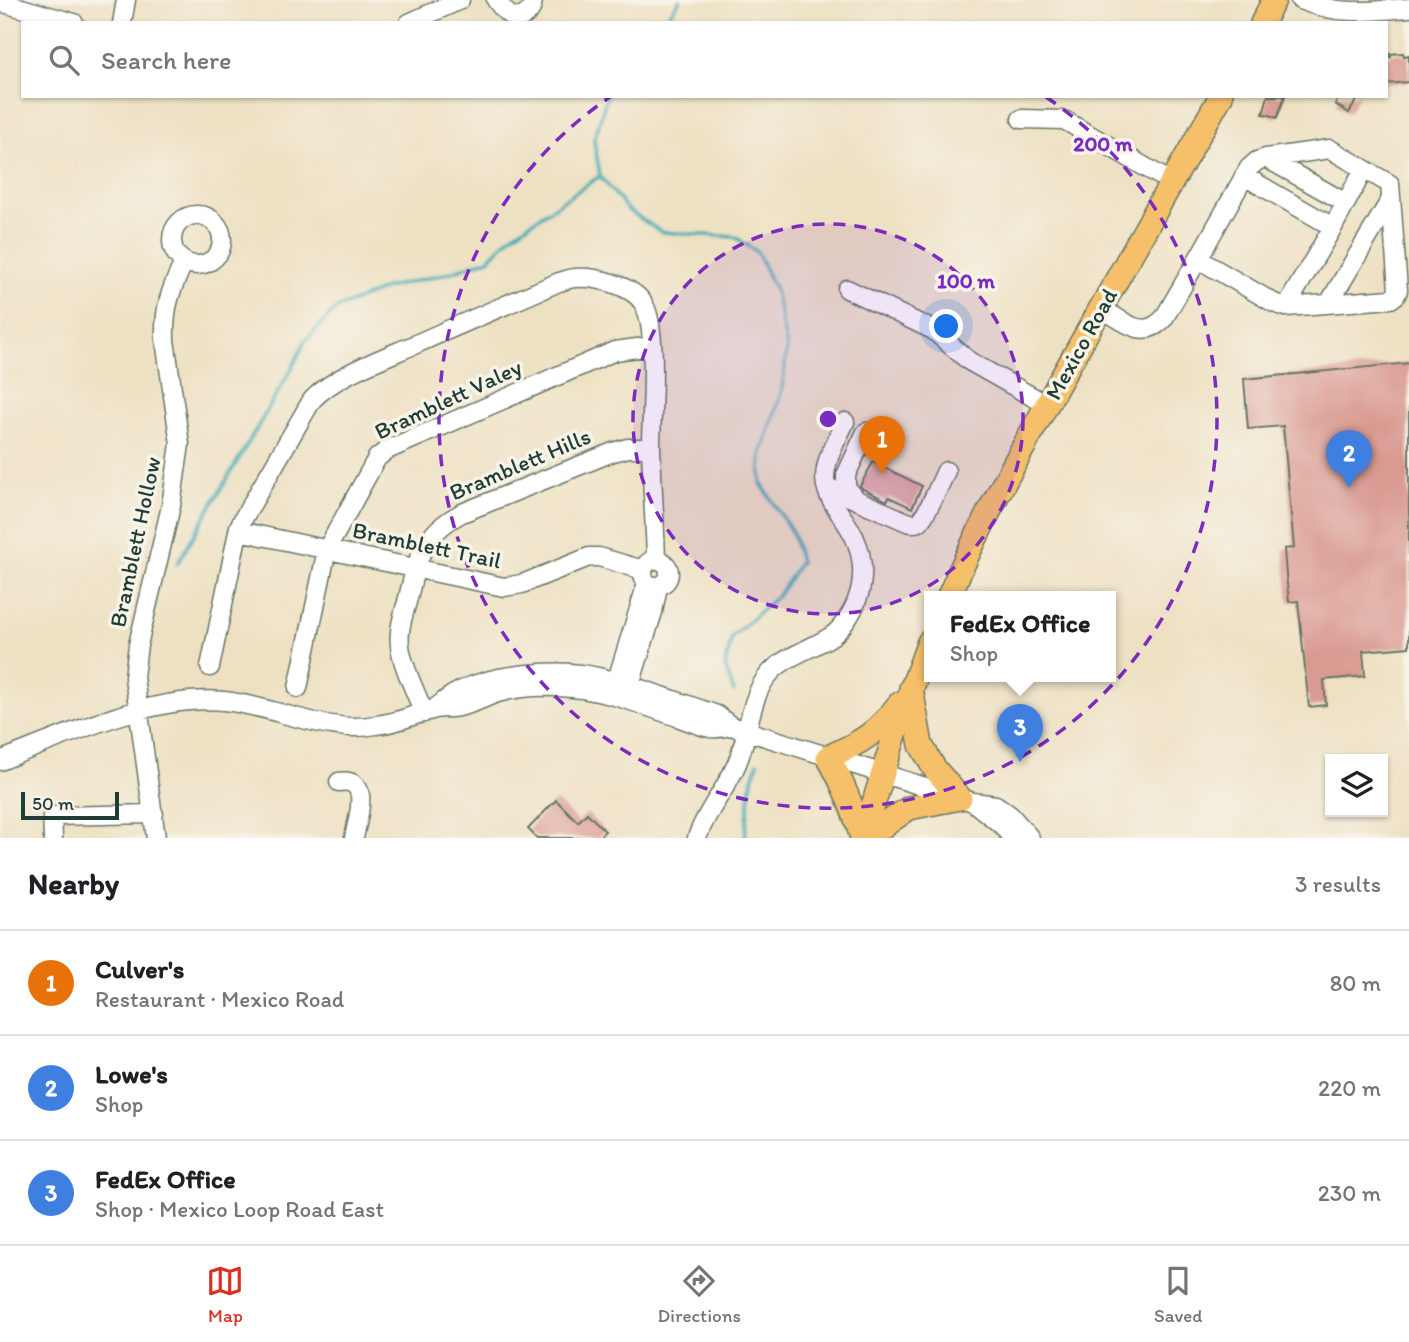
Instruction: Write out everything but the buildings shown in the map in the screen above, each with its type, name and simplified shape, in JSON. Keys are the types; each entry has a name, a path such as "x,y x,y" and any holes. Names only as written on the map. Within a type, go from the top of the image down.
{"main road":[{"path":"1263,21 1274,0"},
{"name":"Mexico Road","path":"951,591 998,492 1220,98"},
{"path":"864,838 882,773 924,655"},
{"path":"864,838 849,796 828,757 863,740 883,724 911,688"},
{"path":"911,688 921,745 934,768 966,800"},
{"path":"864,838 909,808 966,800"}],"street":[{"path":"122,21 126,0"},
{"path":"413,21 460,0"},
{"path":"496,0 513,17 527,14 533,0"},
{"path":"1300,0 1341,12 1409,8"},
{"path":"0,2 67,21"},
{"path":"1020,119 1064,120 1171,182"},
{"path":"1101,308 1140,329 1149,330 1158,326 1249,168 1266,158 1330,149 1390,184 1398,290 1391,299 1286,307 1274,303 1198,259"},
{"path":"1266,158 1346,202"},
{"path":"1286,307 1364,169"},
{"path":"1244,176 1333,227"},
{"path":"1329,303 1391,199"},
{"name":"Bramblett Hollow","path":"156,838 134,677 138,645 171,506 180,444 165,324 166,308 184,262"},
{"path":"211,667 243,519 312,400 332,382 559,282 575,278 594,279 617,284 635,293 647,310 652,346 653,612 621,691"},
{"path":"847,289 933,330 969,361 1047,405"},
{"name":"Bramblett Valey","path":"298,688 327,549 377,458 387,450 615,351 652,346"},
{"path":"697,838 706,814 729,780 738,760 739,729 764,680 804,649 832,635 857,601 862,565 858,546 852,531 832,502 825,477 828,460 845,422"},
{"path":"857,500 846,487 846,475 866,432"},
{"name":"Bramblett Hills","path":"429,711 401,654 400,645 415,568 433,533 446,521 462,513 613,452 628,448 651,448"},
{"path":"827,487 914,523 920,521 946,471"},
{"name":"Bramblett Trail","path":"239,531 504,587 522,584 589,557 599,557 651,575"},
{"path":"0,761 103,721 137,711 186,702 226,701 306,721 354,727 399,722 429,711 459,707 499,692 533,688 621,691 712,728 739,729 966,800 996,805 1010,815 1030,838"},
{"path":"339,782 351,782 358,787 360,793 354,838"},
{"path":"966,800 1003,826 1012,838"},
{"path":"53,838 52,816 154,814"}],"waterway":[{"path":"664,21 680,0"},
{"path":"606,98 594,140 600,176 628,210 661,232 735,237 757,252 775,290 787,348 782,390 761,456 761,483 793,534 800,562 779,594 732,637 725,666 734,692"},
{"path":"177,564 291,370 305,341 336,309 386,288 448,273 489,259 511,236 600,176"},
{"path":"745,838 751,785 758,763"}],"place":[{"name":"Culver's","path":"882,474"},
{"name":"Lowe's","path":"1349,488"},
{"name":"FedEx Office","path":"1020,762"}]}
